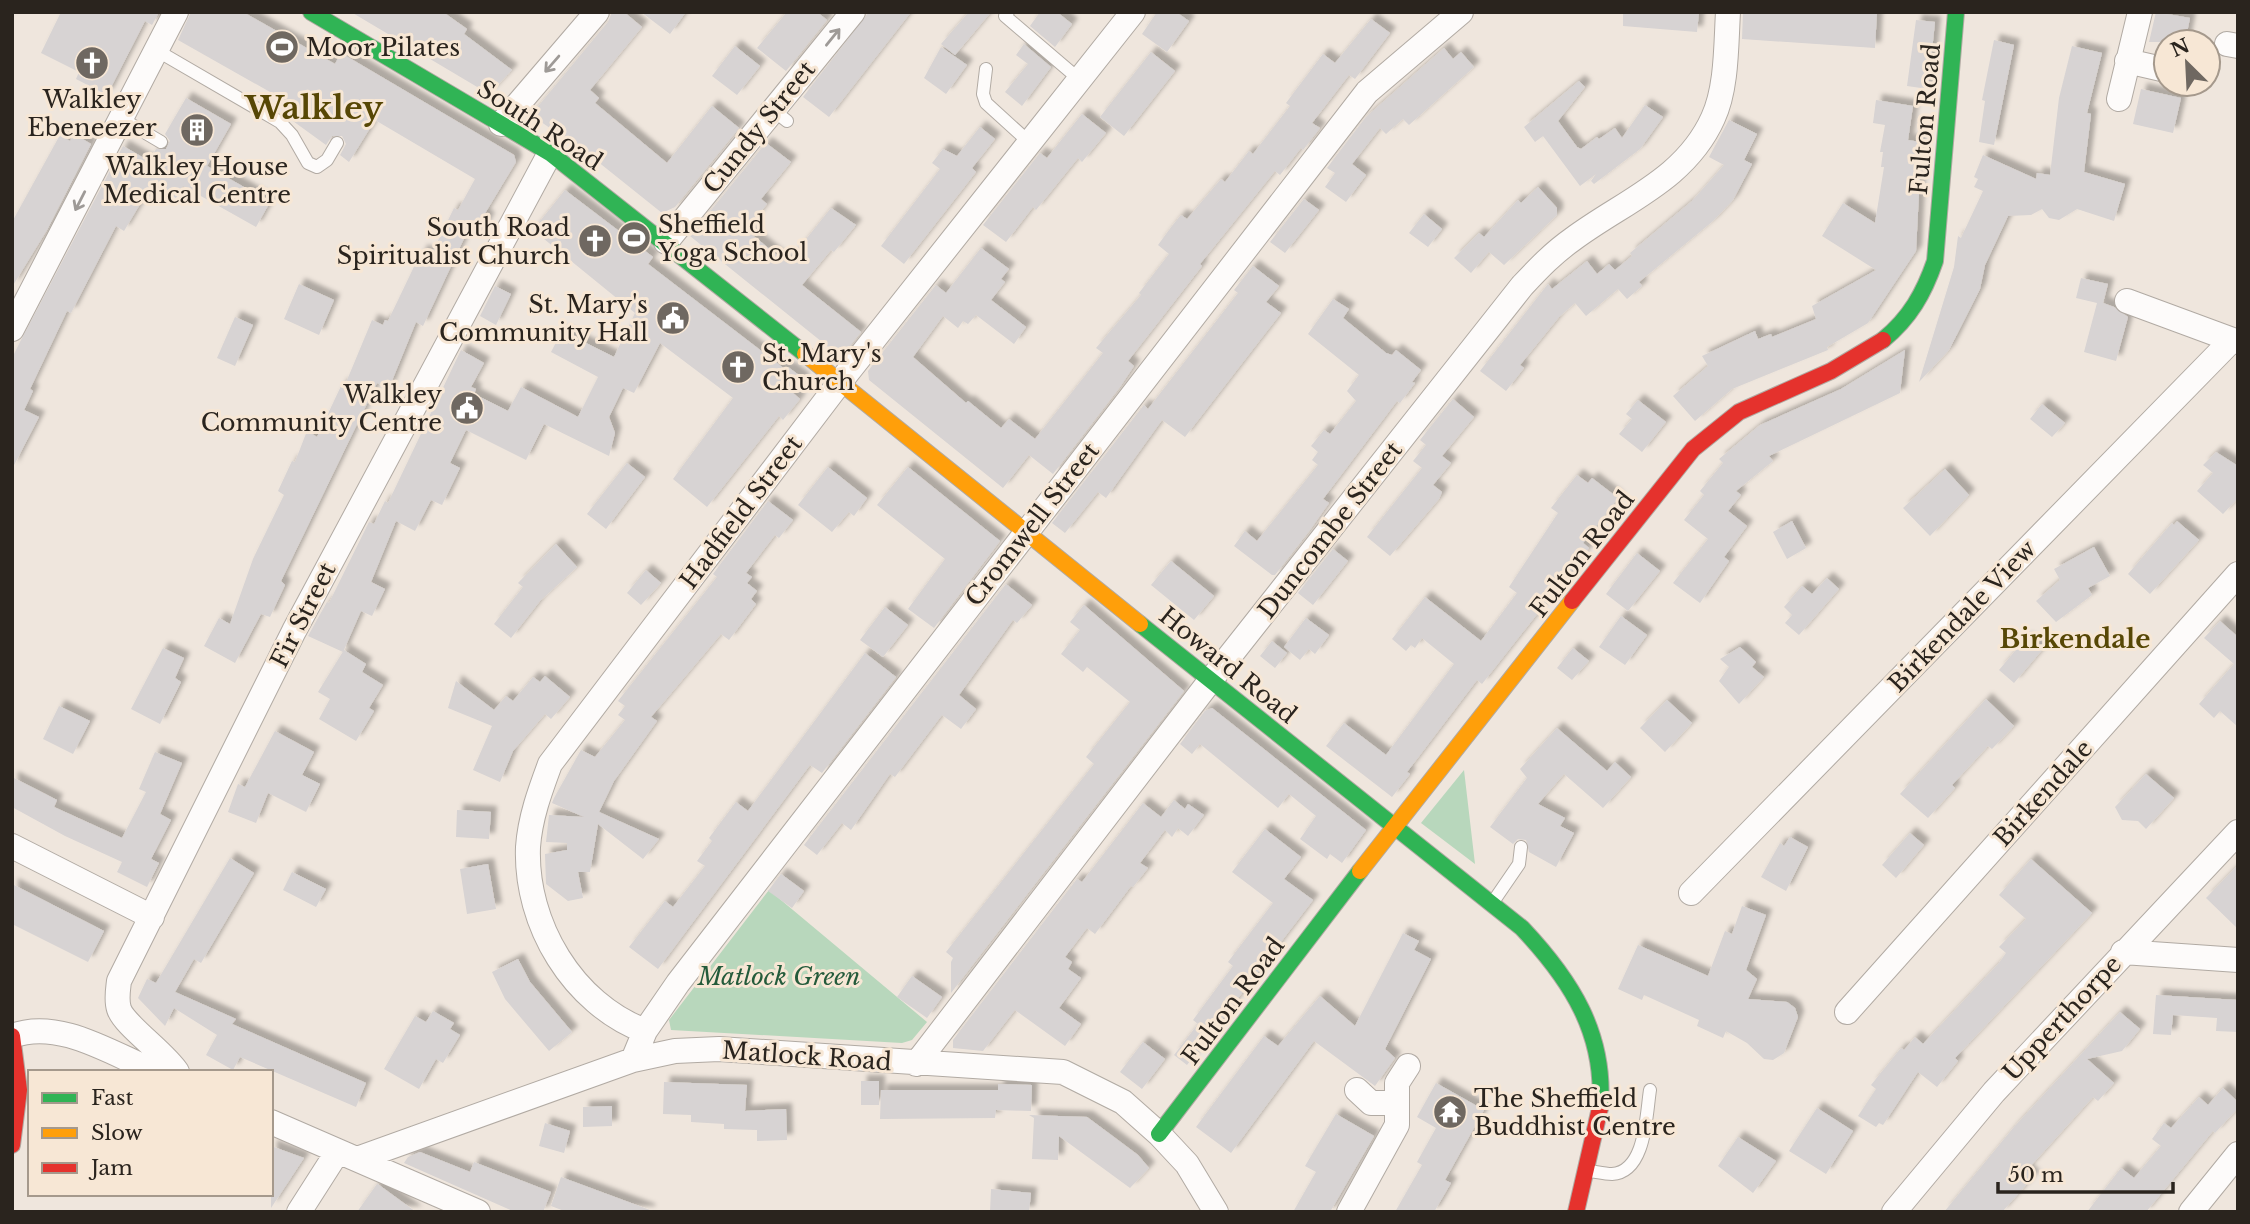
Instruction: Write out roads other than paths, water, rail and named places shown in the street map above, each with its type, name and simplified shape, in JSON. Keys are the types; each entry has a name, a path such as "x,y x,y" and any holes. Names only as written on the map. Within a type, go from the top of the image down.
{"street":[{"path":"12,329 176,12"},
{"path":"501,124 597,12"},
{"name":"Cundy Street","path":"666,242 780,115 853,12"},
{"name":"Hadfield Street","path":"645,1031 618,1021 587,997 566,970 548,937 531,891 528,847 536,803 550,764 840,382 1133,12"},
{"name":"Cromwell Street","path":"634,1060 645,1031 678,983 1367,92 1461,12"},
{"name":"Duncombe Street","path":"916,1064 1210,681 1522,286 1547,259 1572,239 1660,184 1698,145 1714,117 1721,84 1728,12"},
{"name":"Fulton Road","path":"1159,1134 1395,826 1693,449 1717,428 1761,400 1855,359 1898,328 1911,312 1923,295 1934,261 1947,147 1956,12"},
{"path":"2119,99 2140,12"},
{"name":"South Road","path":"312,13 550,153 666,242"},
{"path":"2127,61 2152,67"},
{"name":"Fir Street","path":"176,1070 169,1058 120,1012 117,999 119,981 294,631 550,153"},
{"name":"Howard Road","path":"666,242 1210,681 1493,902 1539,943 1584,1010 1595,1041 1601,1074 1586,1171 1576,1212"},
{"name":"Birkendale View","path":"1691,893 2235,341 2127,301"},
{"name":"Birkendale","path":"1847,1012 2238,574"},
{"name":"Upperthorpe","path":"1894,1212 1994,1092 2238,832"},
{"path":"12,846 152,917"},
{"path":"2123,952 2238,960"},
{"path":"12,1145 21,1097 20,1072 12,1036 30,1029 57,1031 151,1070"},
{"name":"Matlock Road","path":"347,1155 634,1060 675,1051 719,1049 1063,1072 1123,1102 1159,1134 1187,1164 1216,1212"},
{"path":"1349,1212 1397,1125 1397,1083 1408,1066"},
{"path":"1357,1090 1371,1103 1395,1103"},
{"path":"273,1123 478,1212"},
{"path":"2190,1212 2238,1154"},
{"path":"299,1212 347,1155"}],"lane":[{"path":"1008,12 1005,16 1080,80"},
{"path":"156,50 279,122 292,135 308,163 317,167 327,160 337,143"},
{"path":"986,69 983,94 986,103 1030,143"},
{"path":"122,119 161,142"},
{"path":"1493,902 1519,864 1521,847"},
{"path":"1586,1171 1613,1174 1626,1168 1641,1143 1650,1090"}],"place":[{"name":"Moor Pilates","path":"282,47"},
{"name":"Walkley Ebeneezer","path":"92,63"},
{"name":"Walkley House Medical Centre","path":"197,130"},
{"name":"Sheffield Yoga School","path":"634,238"},
{"name":"South Road Spiritualist Church","path":"595,241"},
{"name":"St. Mary's Community Hall","path":"673,318"},
{"name":"St. Mary's Church","path":"738,367"},
{"name":"Walkley Community Centre","path":"467,408"},
{"name":"The Sheffield Buddhist Centre","path":"1450,1112"}],"district":[{"name":"Walkley","path":"314,108"},
{"name":"Birkendale","path":"2075,639"}],"park label":[{"name":"Matlock Green","path":"779,976"}]}
